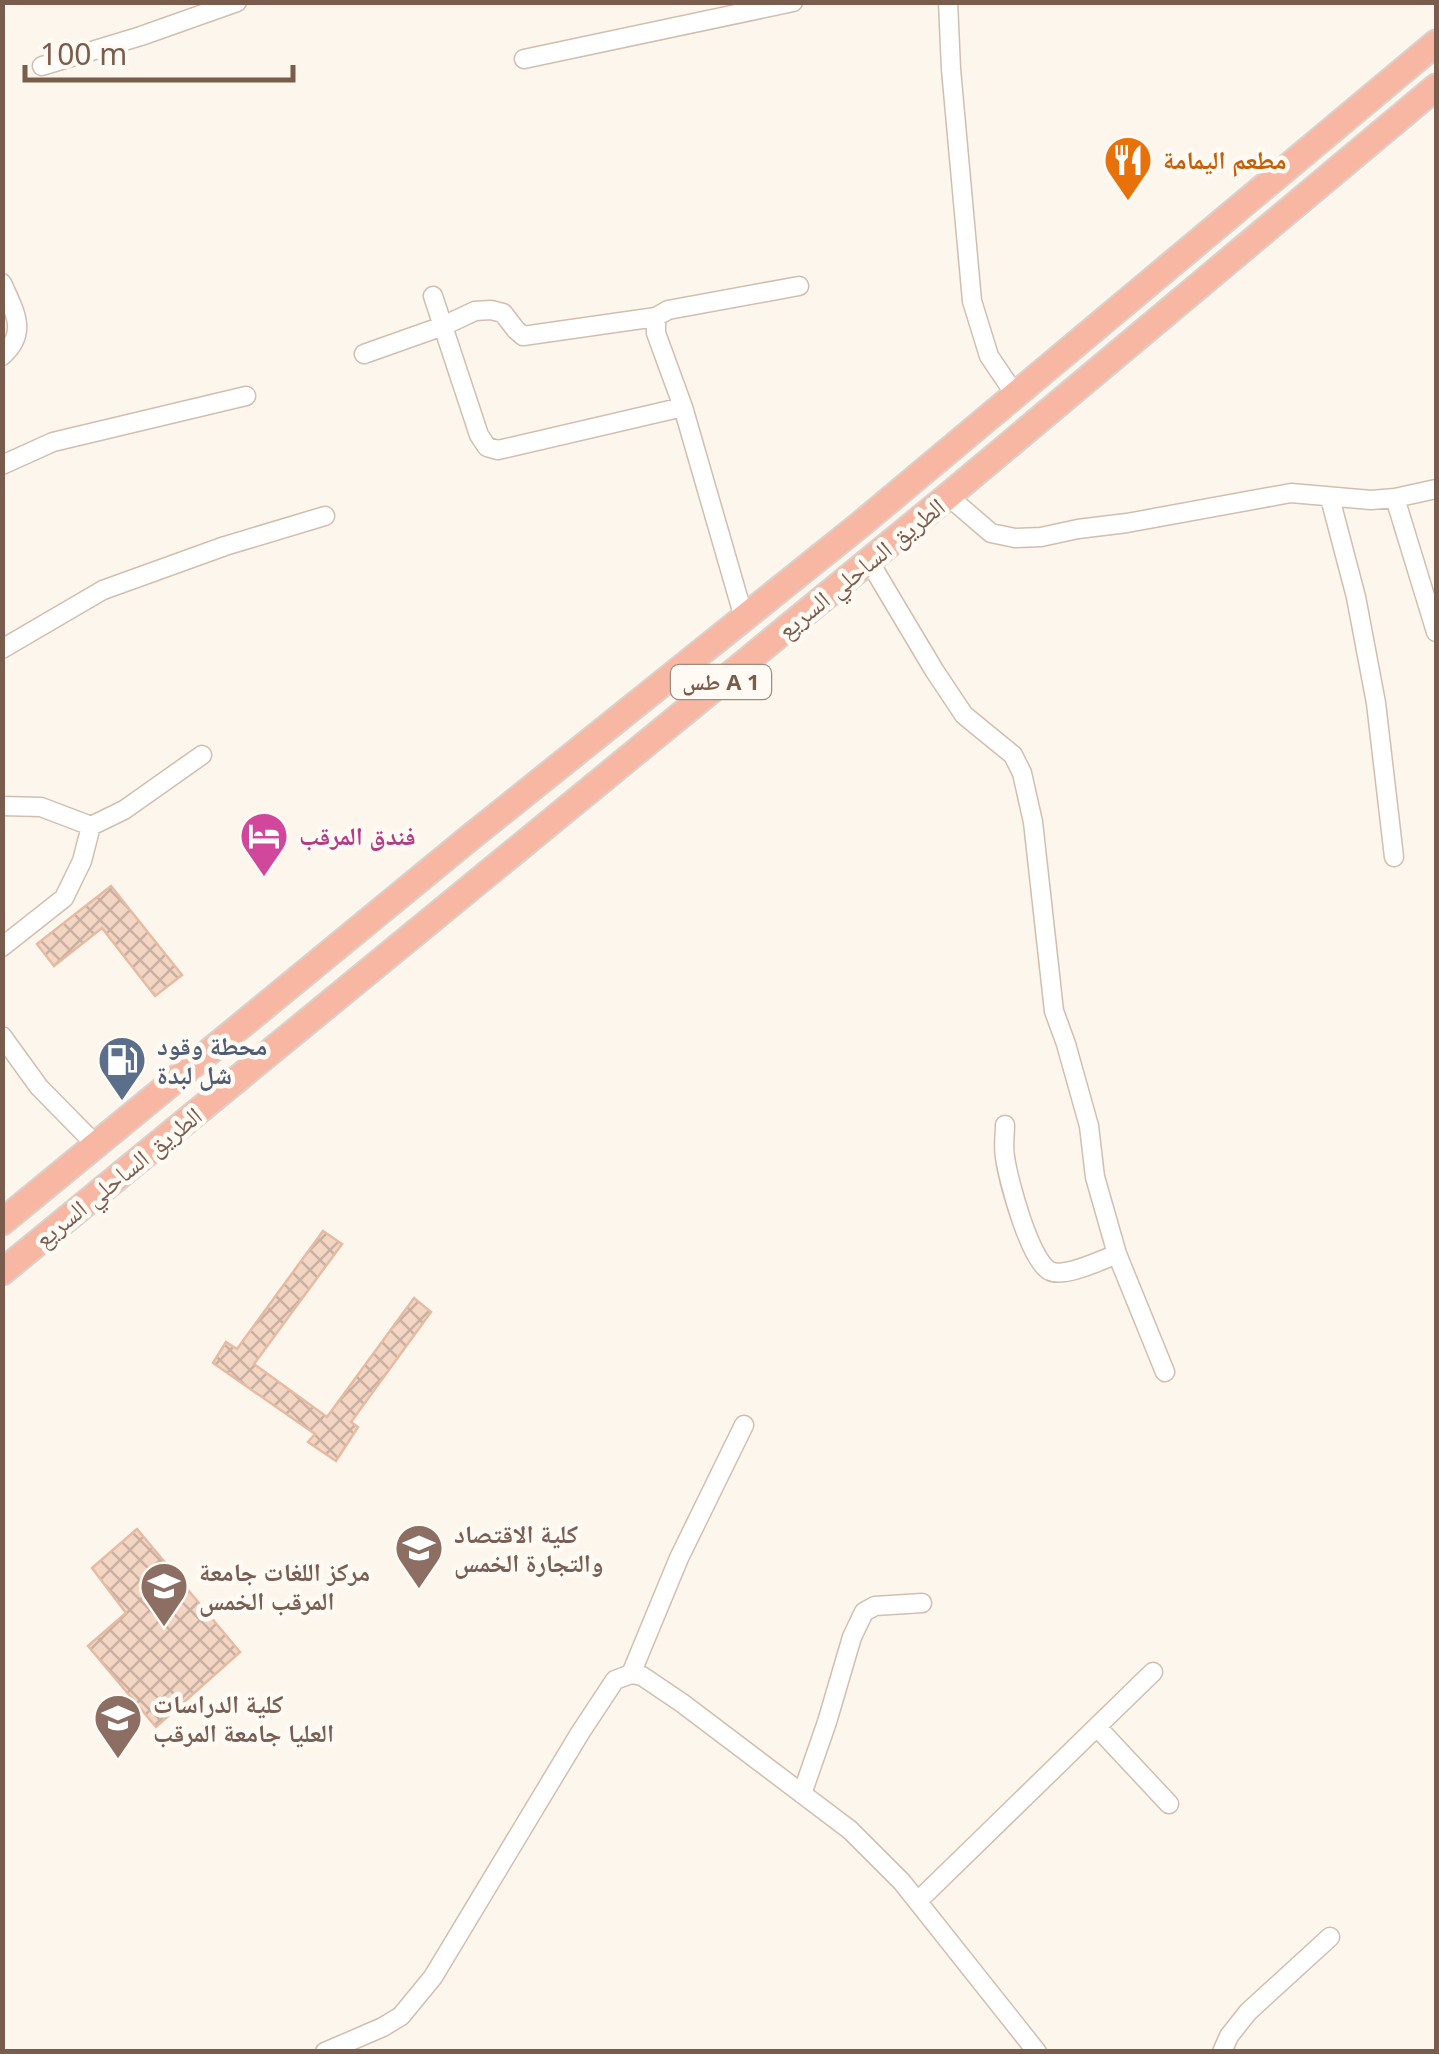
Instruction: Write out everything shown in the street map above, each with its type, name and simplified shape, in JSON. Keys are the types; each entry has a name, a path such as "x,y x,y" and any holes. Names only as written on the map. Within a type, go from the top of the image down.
{"highway":[{"name":"الطريق الساحلي السريع","path":"2,1222 1016,396 1436,43"},
{"name":"الطريق الساحلي السريع","path":"2,1272 948,496 1436,88"}],"street":[{"path":"42,66 237,2"},
{"path":"524,59 792,2"},
{"path":"948,2 950,68 972,301 989,356 1016,396"},
{"path":"2,283 18,320 17,337 2,356"},
{"path":"364,354 476,311 502,313 523,336 656,317 668,310 799,286"},
{"path":"434,296 479,435 487,448 498,450 683,408"},
{"path":"656,317 656,333 683,408 744,618"},
{"path":"2,465 53,442 246,396"},
{"path":"948,496 991,533 1015,538 1041,537 1291,494 1371,500 1436,488"},
{"path":"1330,498 1356,596 1376,703 1394,858"},
{"path":"1395,498 1436,632"},
{"path":"2,648 103,590 225,546 325,516"},
{"path":"869,561 964,715 1013,755 1022,773 1033,822 1054,1011 1086,1115 1095,1177 1117,1254 1165,1372"},
{"path":"2,806 41,807 91,826 124,810 202,755"},
{"path":"2,947 64,898 82,861 91,826"},
{"path":"2,1036 40,1087 95,1144"},
{"path":"1006,1125 1004,1155 1027,1239 1044,1267 1064,1273 1117,1254"},
{"path":"631,1674 679,1558 744,1425"},
{"path":"802,1794 852,1637 864,1612 875,1606 922,1603"},
{"path":"918,1901 1153,1672"},
{"path":"325,2052 401,2016 442,1962 615,1680 631,1674 642,1676 682,1703 850,1830 902,1882 1037,2052"},
{"path":"1096,1727 1169,1804"},
{"path":"1222,2052 1248,2012 1330,1937"}],"building":[{"path":"111,886 182,975 155,996 102,928 54,966 37,944"},
{"path":"323,1231 342,1244 254,1364 327,1417 414,1298 431,1312 351,1422 358,1427 336,1461 308,1442 315,1434 213,1363 226,1342 237,1349"},
{"name":"مركز اللغات جامعة المرقب الخمس","path":"137,1529 240,1652 156,1727 88,1646 126,1613 92,1568"}],"place":[{"name":"مطعم اليمامة","path":"1128,202"},
{"name":"فندق المرقب","path":"264,878"},
{"name":"محطة وقود شل لبدة","path":"122,1102"},
{"name":"كلية الاقتصاد والتجارة الخمس","path":"419,1590"},
{"name":"مركز اللغات جامعة المرقب الخمس","path":"164,1628"},
{"name":"كلية الدراسات العليا جامعة المرقب","path":"118,1760"}]}
